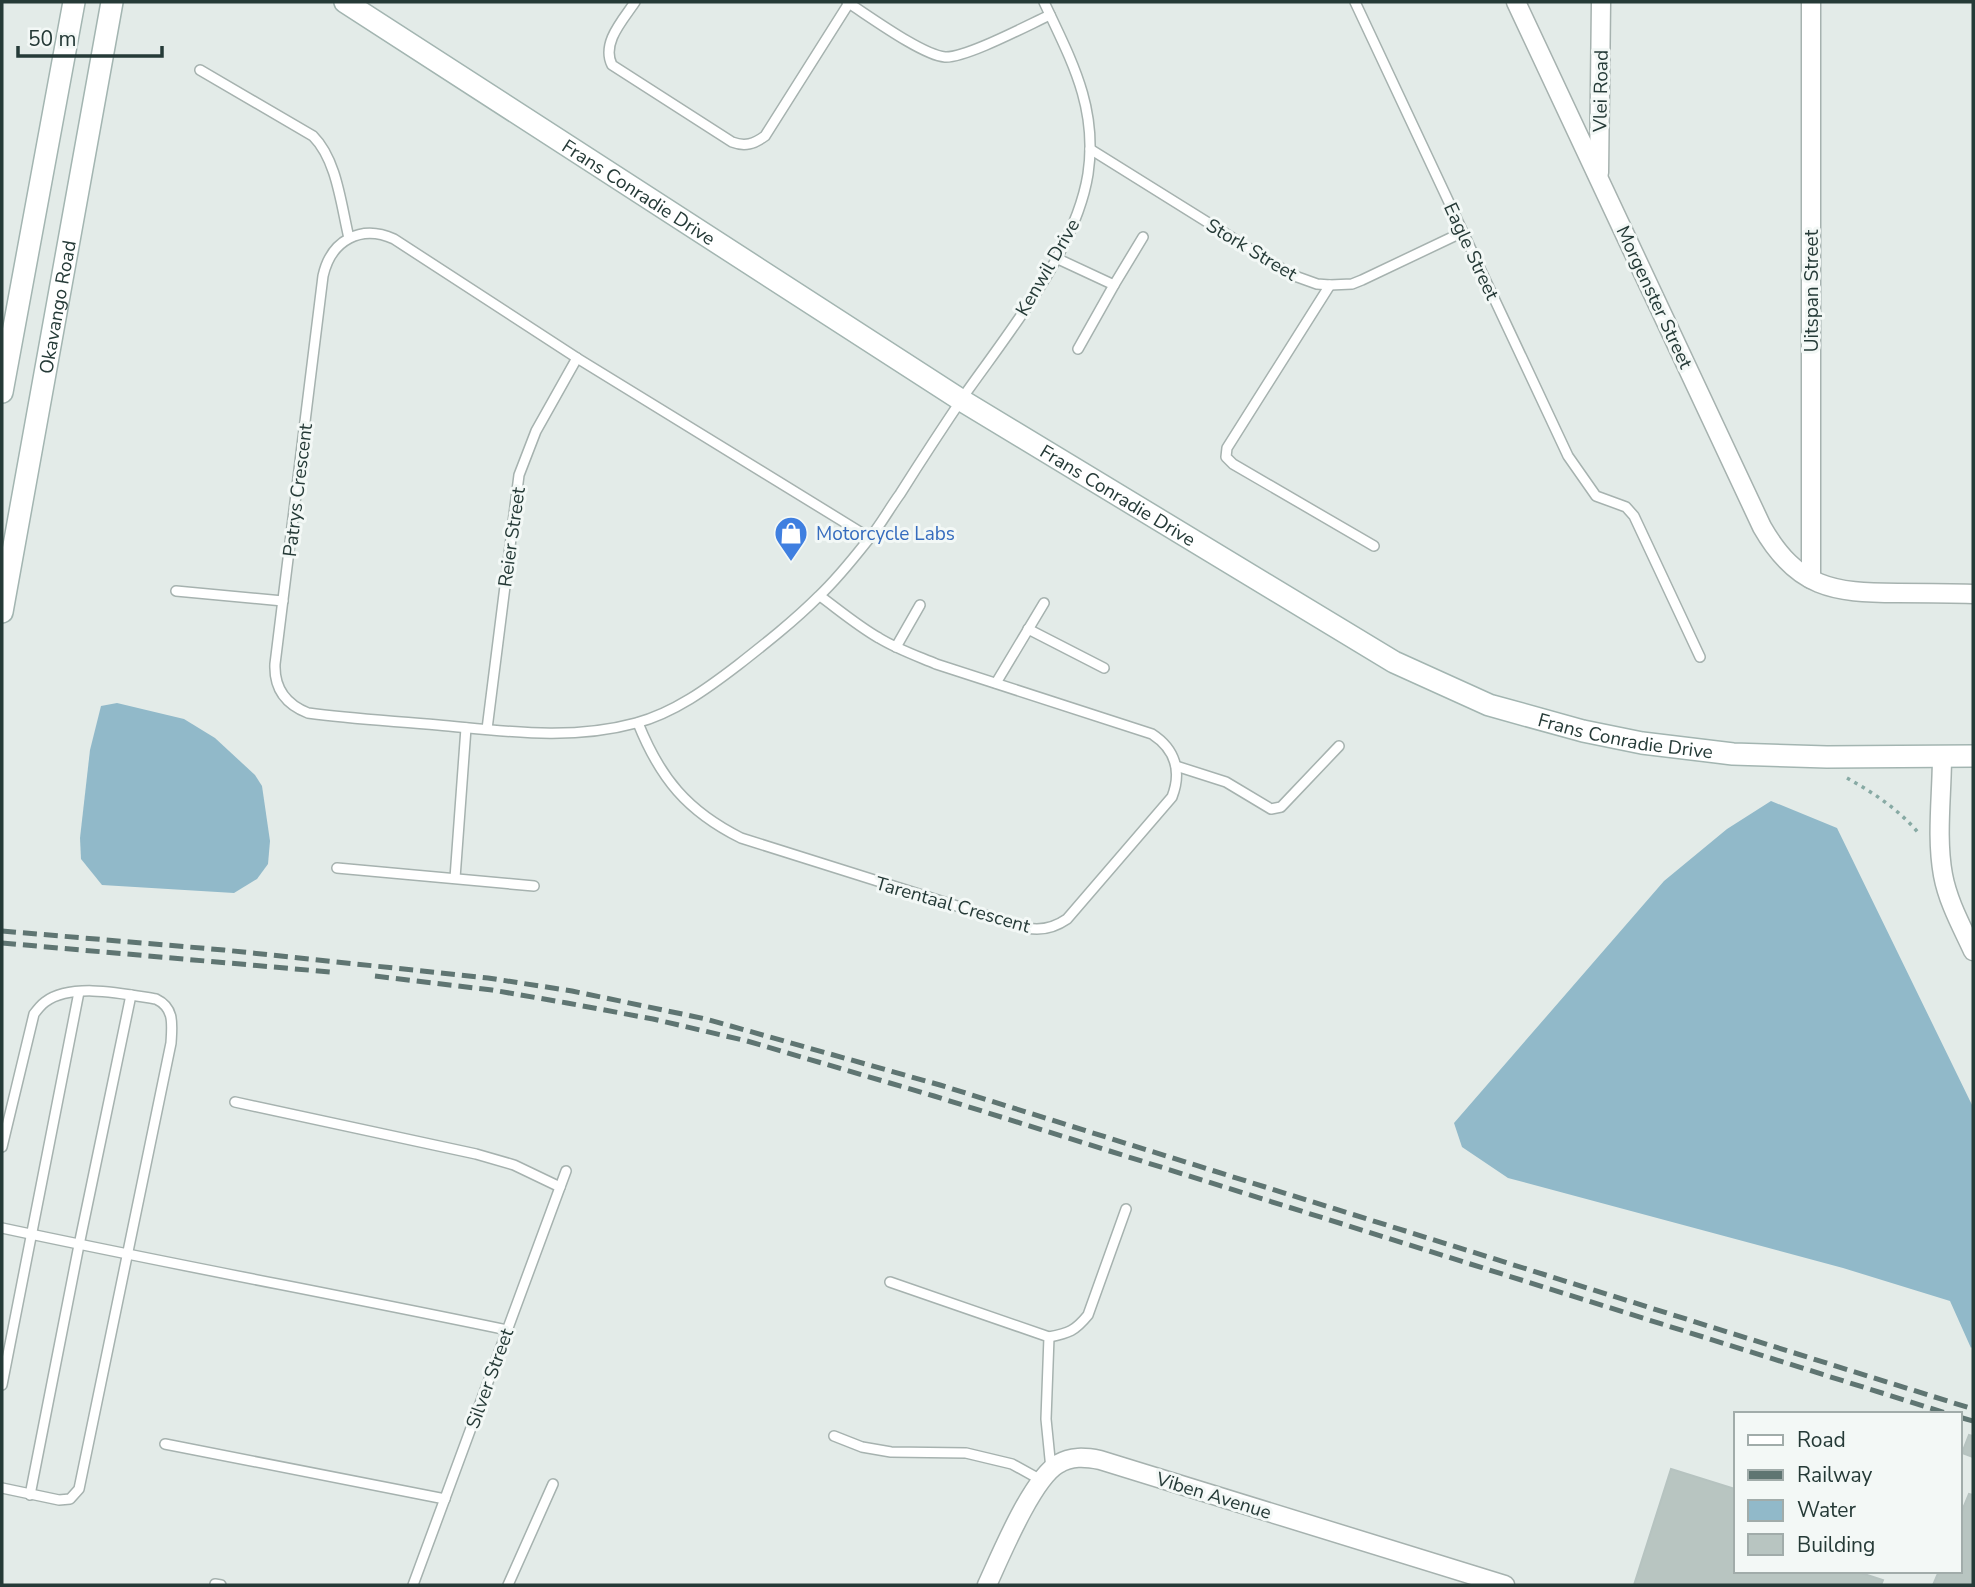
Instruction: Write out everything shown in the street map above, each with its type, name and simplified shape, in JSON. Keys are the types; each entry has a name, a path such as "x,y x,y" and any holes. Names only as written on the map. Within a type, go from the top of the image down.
{"street":[{"name":"Okavango Road","path":"2,392 74,2"},
{"path":"111,10 123,2"},
{"name":"Frans Conradie Drive","path":"345,2 961,400 1394,662 1489,705 1642,743 1720,752 1827,757 1973,756"},
{"name":"Morgenster Street","path":"1516,2 1762,527 1783,557 1811,579 1836,590 1973,593"},
{"name":"Vlei Road","path":"1599,180 1601,2"},
{"name":"Uitspan Street","path":"1811,2 1811,579"},
{"name":"Okavango Road","path":"2,612 111,10"},
{"path":"1942,756 1939,841 1943,875 1948,894 1968,928 1973,951"},
{"name":"Viben Avenue","path":"1046,1475 1067,1460 1089,1458 1505,1585"},
{"path":"987,1585 1009,1536 1046,1475"}],"lane":[{"path":"635,2 610,42 608,54 612,65 732,142 745,145 765,136 848,2 925,51 944,57 968,52 1050,15"},
{"name":"Kenwil Drive","path":"961,400 1031,301 1072,227 1084,195 1090,129 1083,90 1077,71 1044,2"},
{"name":"Eagle Street","path":"1355,2 1568,456 1596,496 1626,507 1634,516 1700,657"},
{"path":"200,70 313,136 320,143 330,161 349,238 367,233 386,235 394,239 577,358 870,538"},
{"name":"Stork Street","path":"1090,149 1292,275 1317,284 1352,284 1463,232"},
{"path":"1078,349 1143,237"},
{"name":"Patrys Crescent","path":"349,238 329,257 323,275 275,673 280,691 292,705 308,713 534,734 581,734 638,723 671,709 702,691 759,648 820,596 870,538 961,400"},
{"path":"1056,258 1114,285"},
{"path":"1330,285 1227,448 1226,457 1233,464 1374,546"},
{"name":"Reier Street","path":"487,729 519,475 536,431 577,358"},
{"path":"176,591 283,601"},
{"path":"820,596 857,624 896,647 936,664 1152,734 1168,748 1176,766 1226,782 1271,809 1281,807 1339,746"},
{"path":"996,683 1044,603"},
{"path":"896,647 920,605"},
{"path":"1028,629 1104,668"},
{"name":"Tarentaal Crescent","path":"638,723 655,761 671,784 690,805 723,829 760,846 1036,930 1053,927 1067,919 1167,806 1176,787 1176,766"},
{"path":"455,878 466,728"},
{"path":"337,868 534,886"},
{"path":"2,1385 79,992"},
{"path":"2,1147 34,1014 44,1002 57,996 79,992 108,992 162,1002 173,1022 171,1043 79,1489 74,1497 65,1500 2,1488"},
{"path":"30,1495 131,995"},
{"path":"235,1102 476,1154 514,1165 560,1187"},
{"name":"Silver Street","path":"413,1585 566,1171"},
{"path":"890,1282 1049,1337 1069,1333 1088,1315 1126,1209"},
{"path":"2,1228 507,1329"},
{"path":"834,1436 862,1447 891,1452 966,1453 1046,1475 1049,1337"},
{"path":"165,1444 445,1499"},
{"path":"508,1585 553,1484"}],"path":[{"path":"1839,773 1884,801 1908,820 1925,842"}],"water":[{"path":"117,703 184,719 215,738 255,775 262,786 270,841 268,864 257,879 234,893 102,885 81,859 80,838 90,750 101,706"},
{"path":"1771,801 1837,828 1973,1107 1971,1348 1950,1301 1843,1268 1508,1178 1462,1147 1454,1123 1664,881 1727,829"}],"building":[{"path":"1969,1435 1973,1436 1973,1457 1962,1453"},
{"path":"1671,1469 1734,1489 1734,1573 1861,1573 1883,1580 1881,1585 1634,1585"},
{"path":"1969,1494 1973,1495 1973,1585 1933,1585 1938,1573 1961,1573 1961,1513"}],"railway":[{"path":"2,931 224,950 488,978 572,991 706,1019 940,1085 1973,1409"},
{"path":"2,943 330,972"},
{"path":"375,976 492,990 567,1003 653,1019 747,1041 934,1096 1943,1412"},
{"path":"1961,1418 1973,1421"}],"place":[{"name":"Motorcycle Labs","path":"791,563"}]}
